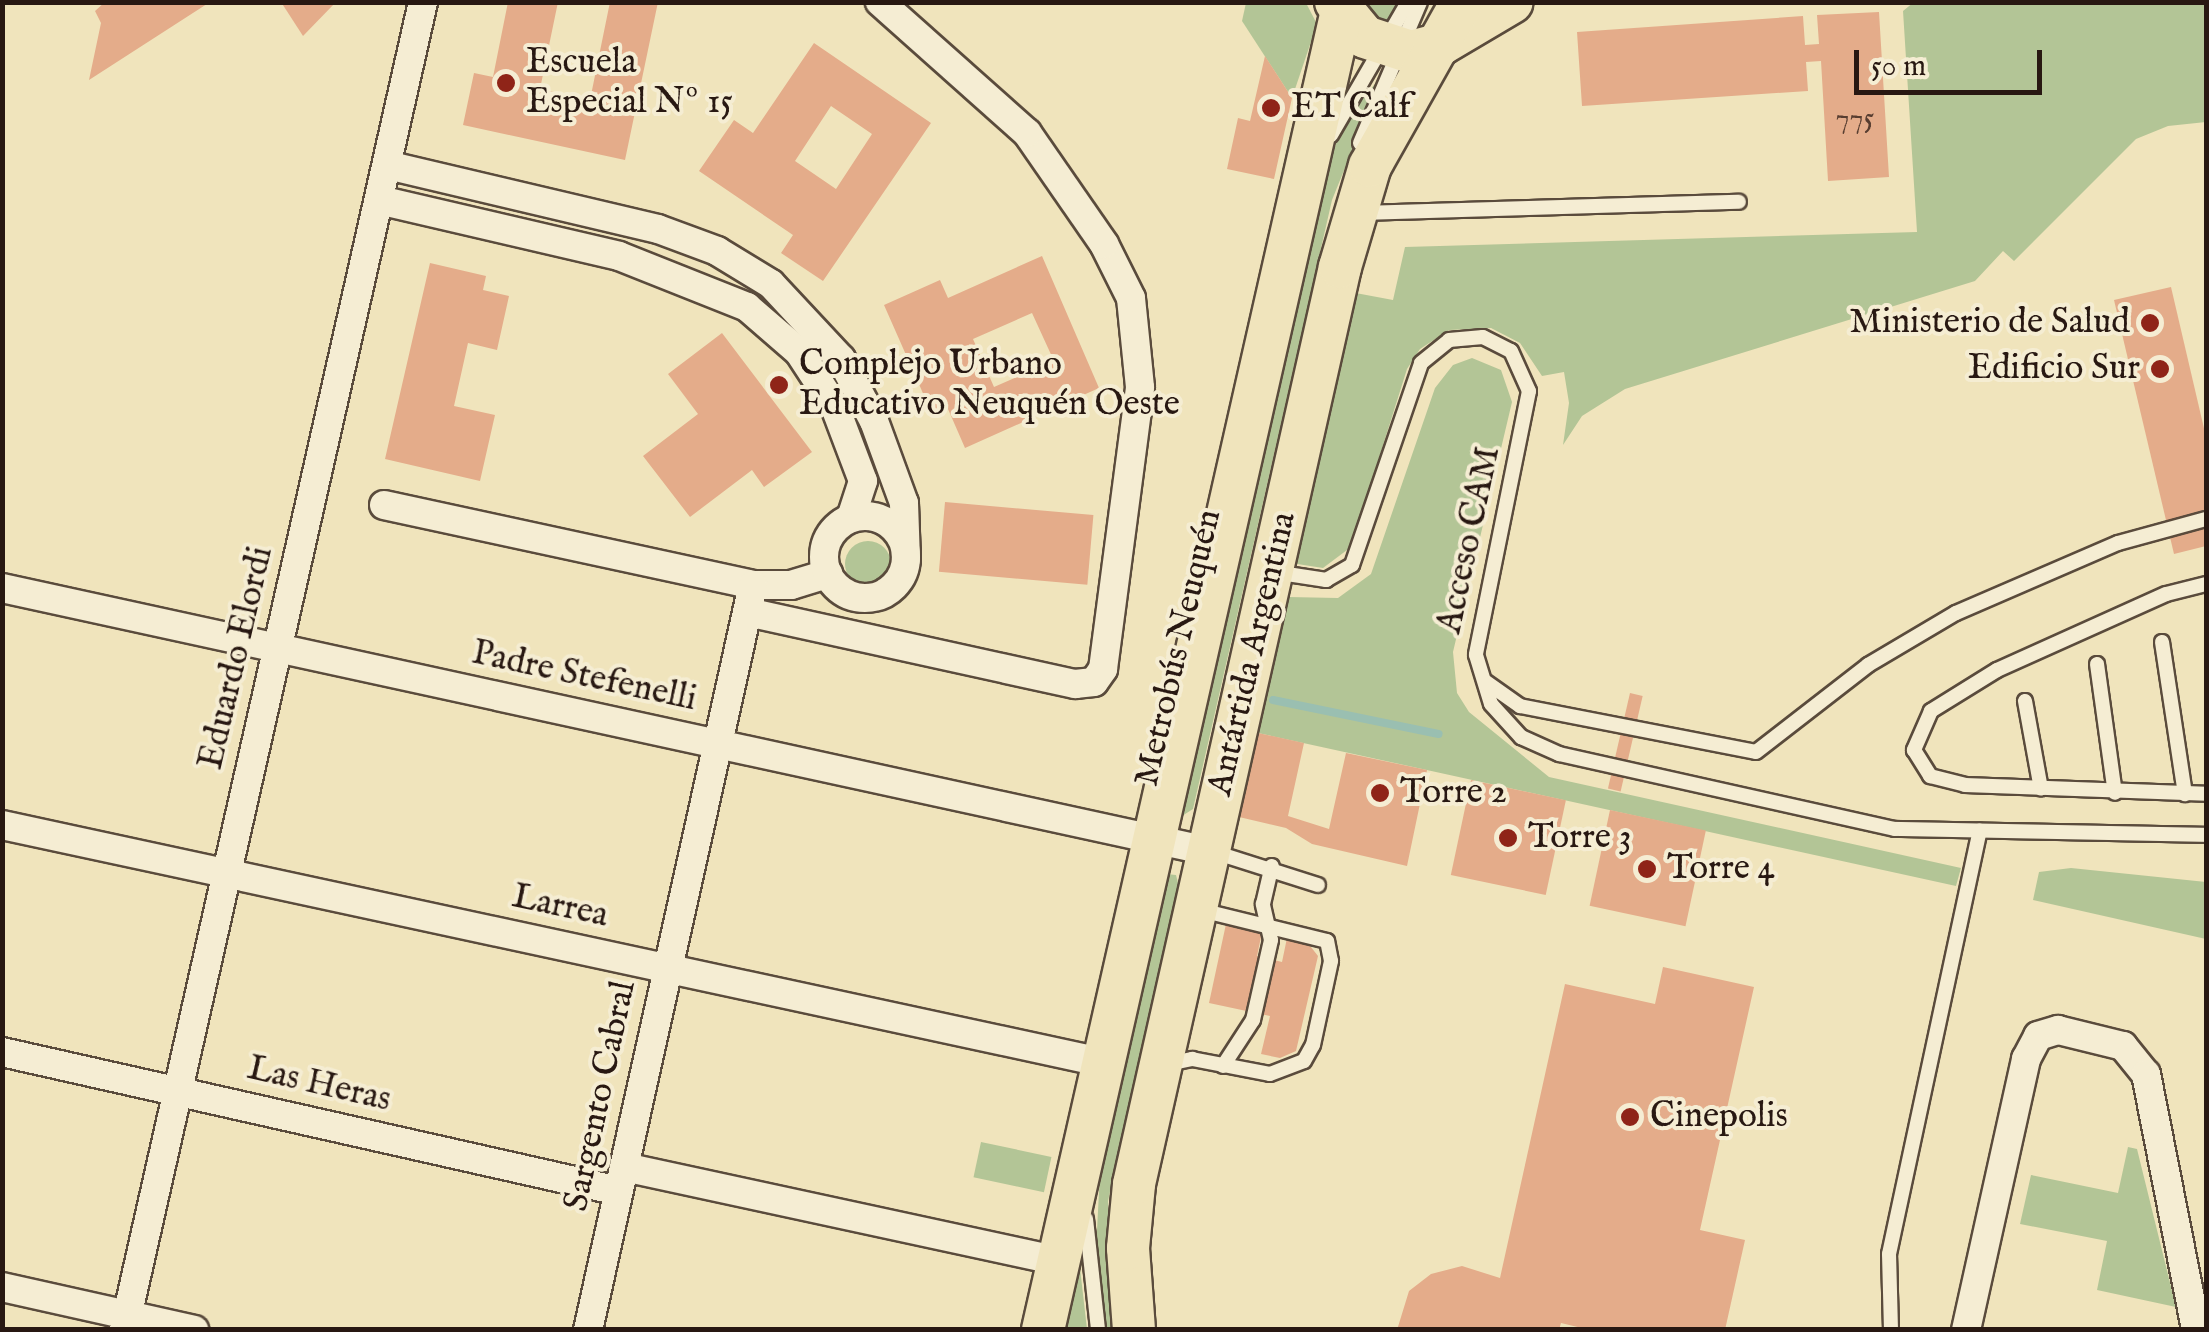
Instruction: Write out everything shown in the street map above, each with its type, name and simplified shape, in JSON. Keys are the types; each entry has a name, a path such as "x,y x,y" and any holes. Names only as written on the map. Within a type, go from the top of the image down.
{"main road":[{"name":"Antártida Argentina","path":"1043,1330 1102,1062 1271,572 1342,225 1381,144 1410,47 1462,2"},
{"path":"1340,5 1356,30 1410,47 1512,2"},
{"name":"Antártida Argentina","path":"1134,1330 1130,1215 1195,908 1179,845 1340,5"}],"street":[{"name":"Eduardo Elordi","path":"126,1322 423,2"},
{"path":"384,505 1076,684 1098,680 1104,662 1140,387 1132,298 1110,253 1028,133 880,2"},
{"path":"379,200 619,256 718,291 776,328 818,378 852,440 863,494 851,518 830,535 828,574 847,594 873,597 896,583 906,559 904,503 874,420 841,359 797,307 717,251 629,221 387,165"},
{"path":"619,256 629,221"},
{"path":"776,328 797,307"},
{"path":"851,518 889,524 906,559"},
{"path":"750,598 828,574"},
{"name":"Padre Stefenelli","path":"2,588 1179,845"},
{"name":"Sargento Cabral","path":"588,1330 750,598"},
{"name":"Larrea","path":"2,825 1102,1062"},
{"path":"1966,1330 2026,1059 2046,1031 2111,1041 2132,1053 2146,1074 2196,1330"},
{"name":"Las Heras","path":"2,1052 178,1092 1058,1261"},
{"path":"2,1288 126,1322 194,1330"}],"lane":[{"name":"Metrobús Neuquén","path":"1115,1192 1179,845 1318,170 1343,112 1410,47 1408,2"},
{"name":"Metrobús Neuquén","path":"1351,166 1410,47 1420,2"},
{"path":"1342,225 1739,202"},
{"name":"Metrobús Neuquén","path":"1098,1330 1086,1208 1342,225"},
{"name":"Acceso CAM","path":"1271,572 1317,580 1344,573 1361,548 1421,363 1449,340 1493,340 1518,360 1529,391 1478,632 1477,669 1505,722 1560,754 1869,825 2206,835"},
{"path":"1477,669 1499,696 1520,706 1756,752 1868,665 1956,613 2103,549 2206,519"},
{"path":"2206,584 2166,594 1997,670 1931,711 1918,730 1914,750 1930,776 2041,790 2206,794"},
{"path":"2162,642 2185,794"},
{"path":"2097,664 2115,793"},
{"path":"2025,701 2041,790"},
{"path":"1891,1330 1889,1254 1980,831"},
{"path":"1179,845 1272,866 1318,885"},
{"path":"1222,1066 1253,1020 1269,925 1264,904 1272,866"},
{"path":"1160,1070 1182,1058 1278,1073 1304,1061 1313,1045 1332,946 1321,937 1195,908"},
{"path":"1111,1278 1116,1330"}],"green space":[{"path":"1914,2 2206,3 2206,122 2168,126 2136,139 2014,261 2003,251 1975,281 1625,389 1582,416 1563,445 1569,403 1564,372 1542,376 1520,343 1491,328 1449,330 1420,349 1407,369 1351,547 1323,568 1291,563 1345,291 1393,300 1405,247 1917,232 1903,11"},
{"path":"1246,3 1306,3 1317,24 1292,98 1242,21"},
{"path":"1357,3 1400,3 1385,29"},
{"path":"1383,74 1332,200 1193,809 1182,816 1325,170 1347,118"},
{"path":"1472,358 1501,370 1512,402 1453,652 1457,693 1469,712 1549,777 1961,868 1956,886 1258,733 1288,597 1338,598 1371,574 1435,388 1453,365"},
{"path":"868,541 884,548 891,564 884,580 868,587 852,580 845,564 852,548"},
{"path":"2071,868 2206,882 2206,939 2033,900 2039,872"},
{"path":"1166,874 1176,875 1178,883 1108,1201 1113,1329 1104,1330 1096,1249 1100,1173"},
{"path":"981,1142 1051,1157 1044,1192 974,1177"},
{"path":"2128,1147 2137,1149 2176,1307 2097,1290 2107,1241 2020,1224 2031,1175 2118,1193"},
{"path":"1074,1216 1087,1329 1050,1329"}],"building":[{"path":"105,2 210,2 89,80 101,23 95,11"},
{"path":"281,2 336,2 303,36"},
{"name":"Escuela Especial Nº 15","path":"508,2 558,2 540,89 590,100 610,2 658,2 625,160 463,125 474,73 493,77"},
{"path":"1879,12 1889,177 1828,181 1821,61 1806,62 1808,91 1582,106 1577,32 1803,16 1805,45 1819,44 1817,15"},
{"path":"814,43 931,123 823,281 781,253 793,235 699,171 734,120 753,133","holes":["831,106 872,134 836,189 795,161"]},
{"name":"ET Calf","path":"1265,56 1292,98 1274,179 1227,169 1238,118 1250,121"},
{"path":"1042,256 1099,388 965,448 948,409 933,416 884,305 940,280 948,298","holes":["1032,313 1054,361 994,387 973,339"]},
{"path":"430,263 486,276 483,290 509,296 497,350 468,343 454,406 495,415 480,481 385,459"},
{"name":"Edificio Sur","path":"2171,287 2206,437 2206,546 2174,554 2114,300"},
{"path":"722,333 812,452 764,487 752,470 690,517 643,456 698,414 668,374"},
{"path":"945,502 1093,515 1087,585 939,572"},
{"path":"1630,693 1643,696 1621,791 1608,788"},
{"name":"Torre 2","path":"1258,733 1304,743 1288,816 1329,829 1346,753 1427,770 1407,866 1312,844 1286,828 1239,817"},
{"name":"Torre 3","path":"1471,780 1566,800 1546,895 1451,875"},
{"name":"Torre 4","path":"1610,810 1706,830 1685,926 1590,906"},
{"path":"1226,924 1262,932 1257,956 1282,962 1287,938 1307,942 1318,956 1296,1051 1280,1058 1261,1054 1270,1016 1209,1003"},
{"name":"Cinepolis","path":"1663,967 1754,987 1700,1230 1745,1240 1725,1330 1590,1330 1561,1323 1559,1330 1397,1330 1409,1291 1431,1274 1462,1266 1500,1278 1565,984 1655,1004"}],"waterway":[{"path":"1273,700 1439,734"}],"place":[{"name":"Escuela Especial Nº 15","path":"506,83"},
{"name":"ET Calf","path":"1271,108"},
{"name":"Ministerio de Salud","path":"2150,323"},
{"name":"Edificio Sur","path":"2160,369"},
{"name":"Complejo Urbano Educativo Neuquén Oeste","path":"779,385"},
{"name":"Torre 2","path":"1380,793"},
{"name":"Torre 3","path":"1508,838"},
{"name":"Torre 4","path":"1647,869"},
{"name":"Cinepolis","path":"1630,1117"}]}
